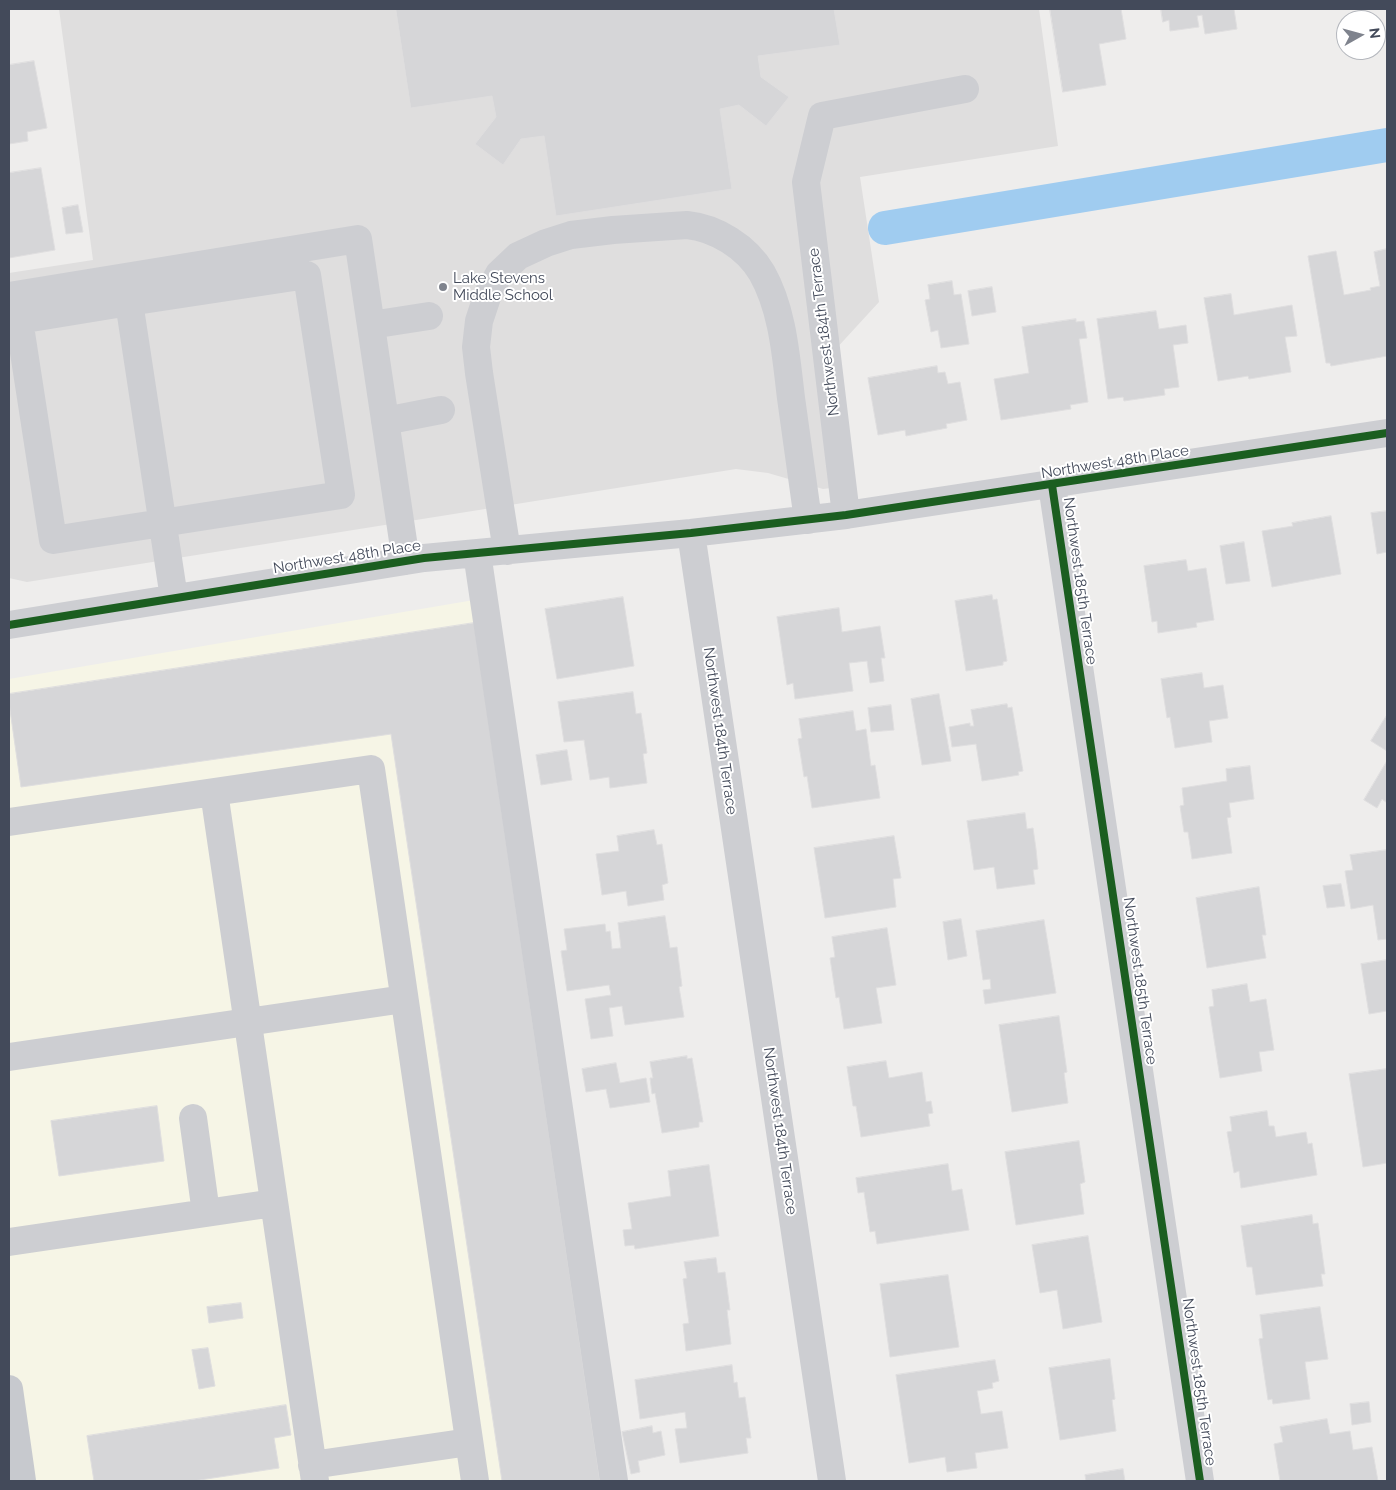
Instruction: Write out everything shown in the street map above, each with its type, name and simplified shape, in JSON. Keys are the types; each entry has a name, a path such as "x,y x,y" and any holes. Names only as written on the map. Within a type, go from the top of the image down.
{"main road":[{"path":"9,1389 22,1481"}],"street":[{"name":"Northwest 184th Terrace","path":"846,515 806,182 822,116 964,89"},
{"path":"507,551 479,373 476,347 479,321 488,294 499,274 518,256 546,243 571,235 613,230 688,225 699,226 713,231 734,243 749,256 761,271 769,288 780,323 808,520"},
{"path":"9,296 358,239 406,561"},
{"path":"307,275 341,495 163,523 53,540 19,320 307,275"},
{"path":"129,302 174,598"},
{"path":"370,325 429,316"},
{"path":"385,421 441,410"},
{"name":"Northwest 48th Place","path":"846,515 1387,433"},
{"name":"Northwest 185th Terrace","path":"1052,485 1200,1481"},
{"path":"691,533 846,515"},
{"name":"Northwest 184th Terrace","path":"691,533 832,1481"},
{"name":"Northwest 48th Place","path":"9,625 406,561 691,533"},
{"path":"477,553 614,1481"},
{"path":"9,822 371,769 475,1481"},
{"path":"214,792 314,1473 469,1442"},
{"path":"9,1057 404,999"},
{"path":"193,1118 206,1213"},
{"path":"9,1242 274,1203"}],"shaded area":[{"name":"Lake Stevens Middle School","path":"59,9 1039,9 1058,146 860,177 879,302 834,351 854,485 823,489 768,473 736,469 27,582 9,578 9,273 93,260"},
{"path":"474,600 604,1481 9,1481 9,679"}],"building":[{"path":"396,9 834,9 840,45 758,56 761,77 789,97 766,126 739,105 720,109 732,189 556,216 544,136 521,139 503,165 475,144 496,117 492,96 411,108"},
{"path":"1050,9 1121,9 1126,39 1099,44 1106,85 1063,92"},
{"path":"1161,9 1234,9 1237,29 1205,34 1202,15 1197,16 1199,27 1170,31 1169,20 1163,22"},
{"path":"34,61 47,128 27,132 28,141 9,144 9,65"},
{"path":"41,168 55,250 9,258 9,173"},
{"path":"78,205 83,232 66,234 62,208"},
{"path":"1387,249 1387,356 1331,366 1330,363 1326,363 1308,256 1336,251 1344,295 1371,290 1370,288 1380,286 1374,252"},
{"path":"952,281 954,295 961,294 969,344 941,348 938,330 931,332 925,300 930,299 928,285"},
{"path":"992,287 996,312 972,316 968,291"},
{"path":"1231,294 1234,315 1292,305 1297,336 1285,337 1291,372 1249,379 1248,376 1218,381 1204,298"},
{"path":"1156,311 1159,329 1186,325 1188,343 1173,345 1179,387 1164,389 1165,395 1124,401 1123,397 1108,399 1097,319"},
{"path":"1076,319 1076,322 1084,321 1087,338 1079,339 1088,402 1070,405 1071,409 1001,420 994,379 1029,373 1022,327"},
{"path":"937,366 938,373 945,372 948,384 960,382 967,420 946,424 947,428 906,436 905,430 878,435 868,378"},
{"path":"1387,511 1387,552 1377,554 1371,513"},
{"path":"1331,516 1341,574 1272,587 1262,531 1293,526 1292,523"},
{"path":"1244,542 1250,581 1226,584 1220,546"},
{"path":"1186,560 1188,571 1206,568 1214,620 1196,623 1197,627 1158,633 1157,621 1152,622 1144,566"},
{"path":"992,595 993,600 997,599 1007,661 1003,662 1003,665 966,671 955,601"},
{"path":"623,597 634,666 557,679 545,609"},
{"path":"839,608 842,632 880,626 885,658 881,658 884,681 870,683 867,661 849,663 853,691 795,699 793,683 787,685 777,617"},
{"path":"474,623 600,1481 502,1481 391,734 21,787 9,694"},
{"path":"1202,673 1204,688 1223,685 1228,718 1209,721 1212,742 1175,748 1170,717 1167,718 1161,679"},
{"path":"633,692 636,714 641,713 647,753 643,754 647,783 610,788 609,777 590,780 584,740 564,742 558,702"},
{"path":"939,694 951,761 922,765 911,699"},
{"path":"1007,704 1008,708 1012,707 1023,771 1018,772 1019,775 982,781 976,744 952,747 949,727 970,723 970,726 974,726 971,710"},
{"path":"891,705 894,730 871,732 868,708"},
{"path":"853,711 856,731 866,729 871,766 875,765 880,798 812,808 807,776 804,777 798,739 802,738 799,719"},
{"path":"1387,715 1387,751 1371,741"},
{"path":"567,750 572,780 541,785 536,755"},
{"path":"1387,761 1387,803 1382,799 1377,808 1364,800"},
{"path":"1250,766 1254,799 1229,803 1231,817 1227,818 1232,853 1192,859 1188,832 1184,832 1180,806 1184,805 1182,788 1227,781 1226,769"},
{"path":"1025,813 1027,829 1033,828 1036,849 1038,869 1033,870 1035,884 997,889 994,867 974,870 967,821"},
{"path":"654,830 657,845 662,844 668,883 662,885 664,900 628,906 626,891 602,895 596,854 619,851 617,836"},
{"path":"894,836 901,878 893,879 896,907 825,918 814,848"},
{"path":"1387,850 1387,939 1378,940 1373,905 1351,909 1345,871 1353,870 1350,855"},
{"path":"1341,884 1345,906 1327,908 1323,886"},
{"path":"1259,887 1266,935 1262,935 1266,958 1207,968 1196,898"},
{"path":"665,916 670,948 677,947 682,986 679,987 684,1017 625,1025 622,1006 609,1008 613,1036 591,1039 585,999 611,995 609,985 567,991 561,951 567,950 564,929 605,924 606,932 610,931 612,949 621,948 618,923"},
{"path":"961,919 967,956 948,960 943,922"},
{"path":"1044,920 1056,993 985,1004 983,990 991,989 990,979 983,980 976,931"},
{"path":"887,928 896,985 876,988 882,1023 844,1029 839,997 836,998 830,958 835,957 832,937"},
{"path":"1387,960 1387,1011 1369,1014 1361,964"},
{"path":"1247,984 1250,1002 1266,999 1274,1050 1259,1052 1262,1071 1220,1078 1209,1007 1214,1006 1212,990"},
{"path":"1059,1016 1067,1072 1064,1073 1068,1103 1012,1112 999,1025"},
{"path":"687,1056 687,1059 692,1058 703,1122 699,1122 699,1127 662,1133 655,1093 652,1094 650,1078 653,1078 650,1062"},
{"path":"886,1061 889,1078 922,1072 926,1102 931,1101 933,1113 928,1114 930,1126 861,1137 856,1106 853,1106 847,1067"},
{"path":"616,1063 620,1083 646,1078 650,1102 610,1108 606,1089 586,1092 582,1069"},
{"path":"1387,1069 1387,1163 1363,1167 1349,1074"},
{"path":"157,1106 164,1161 59,1176 51,1121"},
{"path":"1267,1111 1269,1126 1274,1126 1276,1137 1306,1132 1308,1144 1312,1143 1317,1175 1241,1188 1239,1171 1234,1173 1227,1132 1232,1131 1230,1117"},
{"path":"1079,1141 1085,1182 1080,1184 1084,1214 1016,1225 1005,1152"},
{"path":"948,1164 952,1191 962,1189 969,1230 877,1244 875,1231 870,1232 864,1192 858,1193 856,1178"},
{"path":"709,1165 719,1236 635,1249 634,1245 625,1246 623,1230 632,1229 628,1203 671,1196 668,1171"},
{"path":"1312,1215 1313,1224 1318,1223 1325,1274 1321,1274 1323,1286 1256,1295 1252,1267 1247,1267 1241,1226"},
{"path":"1088,1236 1102,1322 1063,1329 1057,1290 1040,1293 1032,1245"},
{"path":"716,1258 718,1273 725,1272 730,1310 727,1310 731,1344 686,1351 683,1324 689,1323 683,1279 687,1278 684,1262"},
{"path":"948,1275 959,1347 890,1357 880,1284"},
{"path":"241,1303 243,1318 209,1323 207,1307"},
{"path":"1320,1307 1328,1359 1305,1362 1310,1399 1273,1404 1272,1399 1268,1400 1259,1339 1263,1338 1260,1315"},
{"path":"208,1348 215,1386 199,1389 192,1350"},
{"path":"1110,1359 1115,1399 1112,1400 1116,1431 1060,1440 1049,1368"},
{"path":"995,1360 999,1381 992,1383 993,1388 977,1391 981,1414 1002,1411 1008,1448 975,1453 977,1468 947,1472 945,1457 909,1463 896,1375"},
{"path":"732,1365 734,1383 737,1382 739,1398 745,1397 751,1438 746,1438 748,1453 680,1463 675,1429 687,1428 685,1412 640,1419 635,1380"},
{"path":"1369,1402 1371,1422 1352,1425 1350,1404"},
{"path":"286,1405 291,1435 274,1438 279,1468 193,1481 94,1481 87,1436"},
{"path":"1327,1419 1330,1434 1350,1431 1353,1450 1372,1447 1378,1481 1280,1481 1274,1444 1283,1442 1280,1427"},
{"path":"652,1426 653,1433 661,1431 665,1455 638,1461 640,1472 631,1474 622,1432"},
{"path":"1123,1469 1125,1481 1086,1481 1085,1475"}],"waterway":[{"path":"885,228 1387,145"}],"cycle path":[{"path":"9,625 424,558 691,533 846,515 1387,433"},
{"path":"1052,485 1200,1481"}],"place":[{"name":"Lake Stevens Middle School","path":"443,287"}]}
